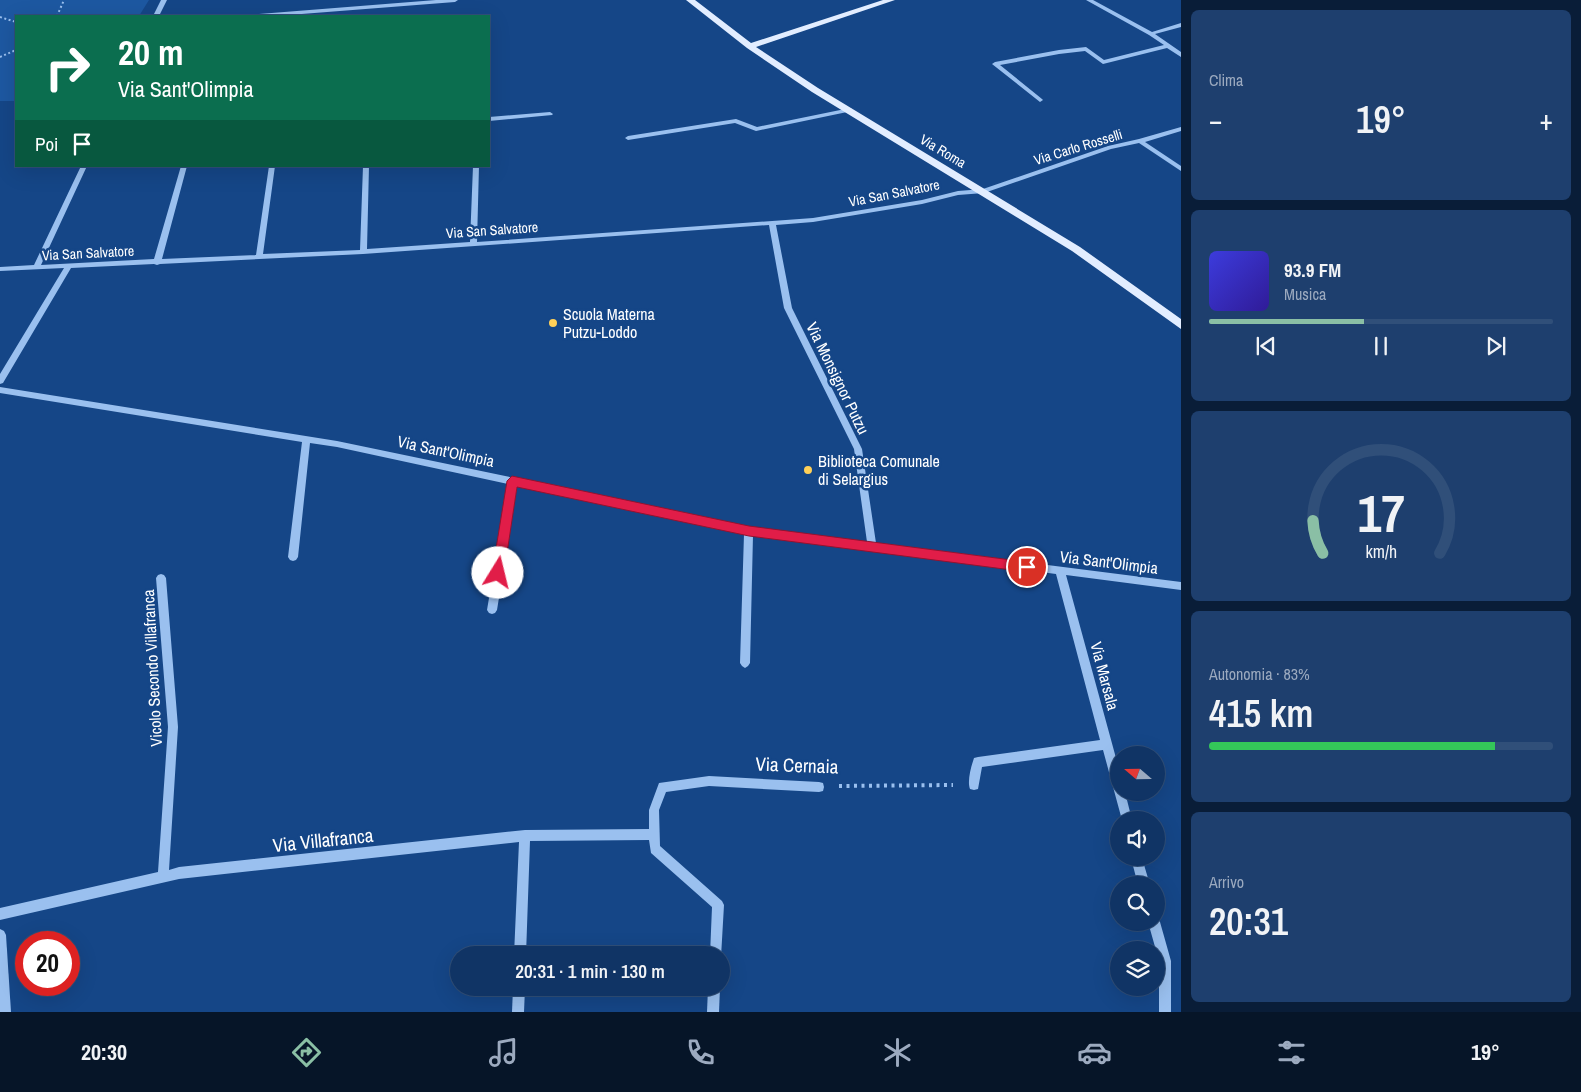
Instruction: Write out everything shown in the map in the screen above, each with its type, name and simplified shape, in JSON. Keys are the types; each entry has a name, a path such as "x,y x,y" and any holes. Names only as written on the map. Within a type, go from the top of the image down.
{"main road":[{"name":"Via Roma","path":"690,0 750,46 815,90 984,191 1076,249 1181,324"},
{"path":"750,46 891,0"}],"street":[{"path":"156,15 164,0"},
{"path":"293,15 373,6 456,0"},
{"path":"1089,0 1151,34 1181,55"},
{"path":"373,6 373,15"},
{"path":"1151,34 1181,24"},
{"path":"1040,100 995,64 1086,49 1103,62 1168,46"},
{"path":"628,138 736,121 756,129 850,110"},
{"path":"490,119 550,114"},
{"name":"Via Carlo Rosselli","path":"984,191 1110,147 1181,130"},
{"path":"1140,141 1181,169"},
{"path":"36,268 84,167"},
{"path":"157,262 184,167"},
{"path":"259,257 272,167"},
{"path":"363,252 366,167"},
{"path":"473,244 476,167"},
{"name":"Via San Salvatore","path":"0,269 363,252 813,220 922,202 958,193 984,191"},
{"name":"Via Monsignor Putzu","path":"772,223 788,308 858,449 872,547"},
{"path":"0,381 68,266"},
{"name":"Via Sant'Olimpia","path":"0,390 337,444 749,531 1181,586"},
{"path":"293,557 306,439"},
{"path":"492,610 512,481"},
{"path":"745,663 749,531"},
{"name":"Via Marsala","path":"1060,571 1110,758"},
{"name":"Vicolo Secondo Villafranca","path":"162,578 173,727 163,877"},
{"path":"974,786 978,762 1106,744"},
{"name":"Via Cernaia","path":"716,946 718,905 655,849 654,810 664,787 709,781 819,787"},
{"name":"Via Villafranca","path":"0,914 179,873 524,836 654,834"},
{"path":"520,946 524,836"},
{"path":"1156,931 1164,960 1165,1012"},
{"path":"0,935 4,1012"},
{"path":"518,1012 519,996"},
{"path":"713,1012 714,996"}],"path":[{"path":"57,15 64,0"},
{"path":"0,17 15,22"},
{"path":"0,57 15,50"},
{"name":"Via Cernaia","path":"819,787 927,783 974,786"}],"shaded area":[{"path":"0,0 149,0 140,15 15,15 15,101 0,101"}],"place":[{"name":"Scuola Materna Putzu-Loddo","path":"553,323"},
{"name":"Biblioteca Comunale di Selargius","path":"808,470"}],"route":[{"path":"498,573 512,481 749,531 1027,567"}]}
